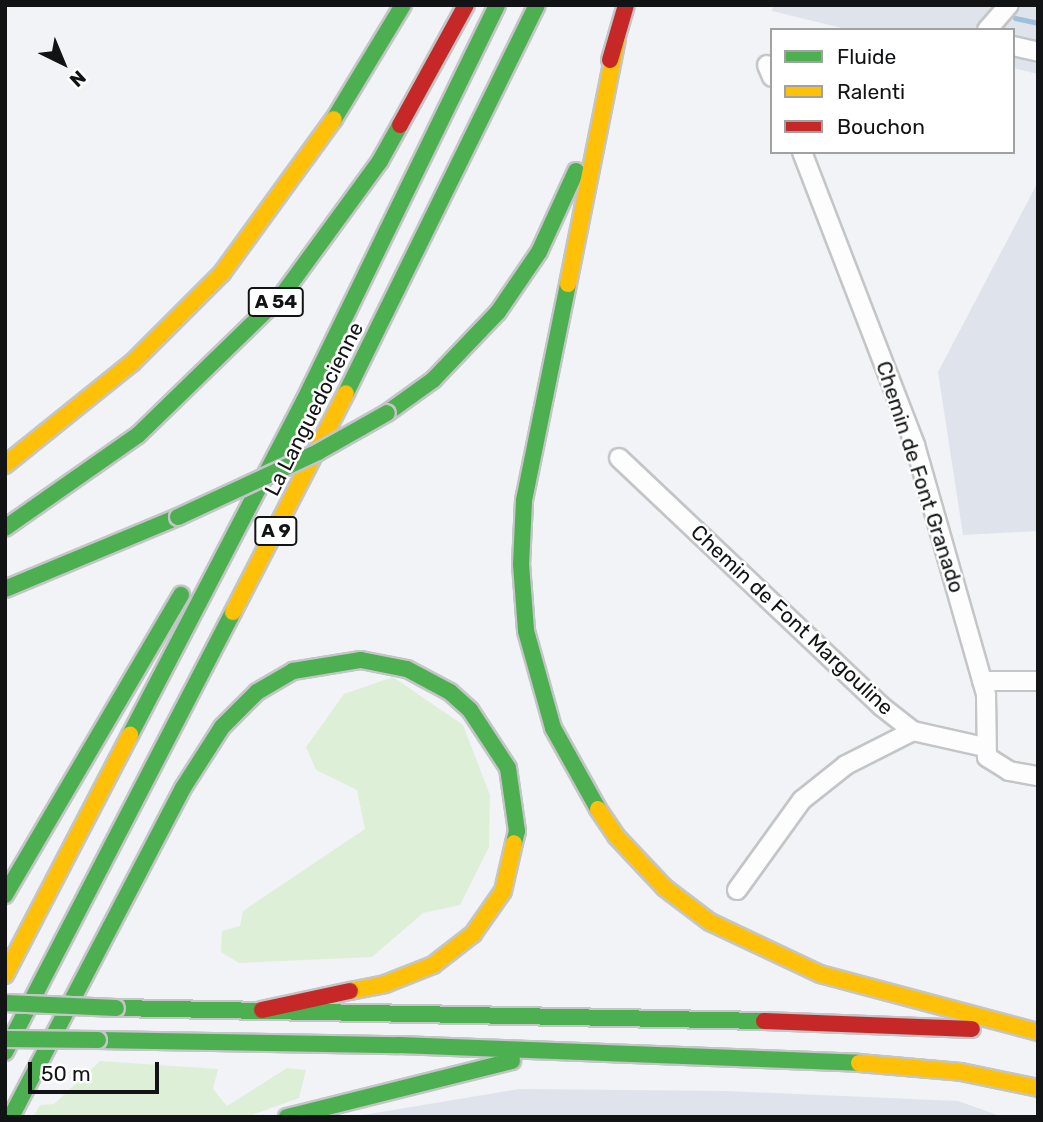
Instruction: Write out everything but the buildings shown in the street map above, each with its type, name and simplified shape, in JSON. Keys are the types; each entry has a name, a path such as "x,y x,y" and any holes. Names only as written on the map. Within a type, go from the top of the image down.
{"main road":[{"path":"5,465 132,363 222,273 344,106 403,5"},
{"name":"A 54","path":"5,528 138,435 283,294 380,160 466,5"},
{"name":"La Languedocienne","path":"5,975 303,401 497,5"},
{"name":"La Languedocienne","path":"5,1052 392,304 537,5"},
{"path":"625,5 524,501 521,564 526,631 553,728 579,780 617,836 665,888 710,922 820,974 1038,1033"},
{"path":"5,589 178,517 318,452 387,413 433,380 477,336 533,263 571,185 617,39"},
{"path":"5,895 184,589 303,401"},
{"path":"10,1117 183,789 222,727 257,692 293,671 361,660 407,669 450,692 470,710 508,768 517,831 503,891 472,934 433,965 385,984 262,1010"},
{"path":"5,1003 642,1016 1038,1033"},
{"path":"5,1039 583,1053 888,1064 961,1072 1038,1088"},
{"path":"287,1117 369,1093 524,1058 583,1053"}],"street":[{"path":"989,28 1009,5"},
{"path":"1015,46 1038,52"},
{"name":"Chemin de Font Granado","path":"803,154 915,445 982,681 984,747"},
{"name":"Chemin de Font Margouline","path":"619,458 880,706 913,731 984,747"},
{"path":"982,681 1038,681"},
{"path":"737,890 802,800 846,765 913,731"},
{"path":"984,747 994,764 1038,776"}],"shaded area":[{"path":"773,5 1038,5 1038,74 1015,68 1015,28 842,28 772,11"},
{"path":"1038,182 1038,531 963,535 938,372"},
{"path":"519,1089 726,1091 958,1101 1003,1117 351,1117"}],"green space":[{"path":"393,677 463,725 490,795 489,847 460,905 423,913 372,957 239,963 221,952 222,931 240,926 243,911 365,829 357,790 316,770 306,747 344,694"},
{"path":"100,1061 218,1069 213,1089 227,1106 287,1068 306,1070 299,1098 246,1117 33,1117 40,1105 54,1104"}],"waterway":[{"path":"1015,18 1038,23"}],"traffic: fast":[{"path":"334,119 403,5"},
{"path":"130,735 304,401 497,5"},
{"path":"346,393 537,5"},
{"path":"5,528 138,435 283,294 380,161 400,125"},
{"path":"387,413 433,380 498,312 539,252 576,171"},
{"path":"568,284 524,501 521,564 526,631 553,728 598,809"},
{"path":"178,517 318,452 387,413"},
{"path":"5,589 178,517"},
{"path":"5,895 181,595"},
{"path":"5,1052 233,612"},
{"path":"11,1117 183,788 222,727 257,692 293,671 361,660 407,669 450,692 470,710 508,768 517,831 514,843"},
{"path":"5,1003 116,1008"},
{"path":"116,1008 764,1021"},
{"path":"5,1039 98,1040"},
{"path":"98,1040 399,1045 859,1063"},
{"path":"287,1117 512,1061"}],"traffic: slow":[{"path":"568,284 617,39"},
{"path":"5,465 132,363 222,273 334,119"},
{"path":"233,612 346,393"},
{"path":"5,975 130,735"},
{"path":"598,809 616,836 665,888 710,922 820,974 1038,1032"},
{"path":"350,991 385,984 433,965 473,934 503,891 514,843"},
{"path":"859,1063 961,1072 1038,1088"}],"traffic: jam":[{"path":"400,125 466,5"},
{"path":"610,60 626,5"},
{"path":"262,1010 350,991"},
{"path":"764,1021 972,1029"}]}
